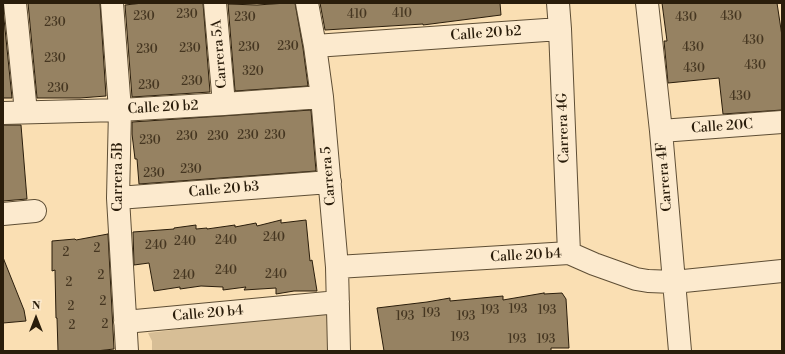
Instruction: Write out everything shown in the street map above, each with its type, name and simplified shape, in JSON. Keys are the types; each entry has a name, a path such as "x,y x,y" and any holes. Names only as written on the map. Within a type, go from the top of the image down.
{"street":[{"path":"15,3 26,112"},
{"name":"Carrera 5B","path":"112,3 120,110 118,198 127,351"},
{"name":"Carrera 5A","path":"215,3 224,104"},
{"name":"Carrera 5","path":"307,3 322,97 330,182 337,266 339,351"},
{"name":"Carrera 4G","path":"558,3 568,253"},
{"name":"Carrera 4F","path":"647,3 661,131 680,351"},
{"name":"Calle 20 b2","path":"315,46 560,28"},
{"name":"Calle 20 b2","path":"3,113 120,110 322,97"},
{"name":"Calle 20C","path":"661,131 782,122"},
{"name":"Calle 20 b3","path":"118,198 330,182"},
{"path":"3,214 36,211"},
{"name":"Calle 20 b4","path":"337,266 568,253 636,279 648,281 674,282 782,271"},
{"name":"Calle 20 b4","path":"125,322 338,302"}],"shaded area":[{"path":"329,310 330,351 152,351 152,341 148,333"}],"building":[{"path":"28,3 100,3 106,96 80,98 37,98"},
{"path":"143,3 203,3 210,92 132,97 125,5"},
{"path":"295,3 308,86 235,91 228,4 257,5"},
{"path":"320,3 500,3 501,15 423,25 325,30"},
{"path":"662,3 777,3 782,36 782,110 723,114 719,78 668,83 664,41 667,41"},
{"path":"3,9 12,98 3,98"},
{"path":"311,110 316,171 139,184 137,159 135,159 132,134 132,122"},
{"path":"3,125 21,125 27,199 3,201"},
{"path":"281,220 281,223 306,220 310,261 312,260 317,291 294,291 276,294 276,288 244,290 246,287 223,290 223,287 201,286 180,289 180,287 154,291 149,263 134,265 133,232 174,229 196,225 196,229 235,225 235,227 256,223 257,226"},
{"path":"108,234 114,349 96,351 58,351 55,270 52,271 52,241 76,240"},
{"path":"4,260 24,310 26,321 3,323"},
{"path":"544,293 562,293 566,299 569,348 551,348 551,351 384,351 377,308 450,298 450,301 503,296 503,300"}]}
